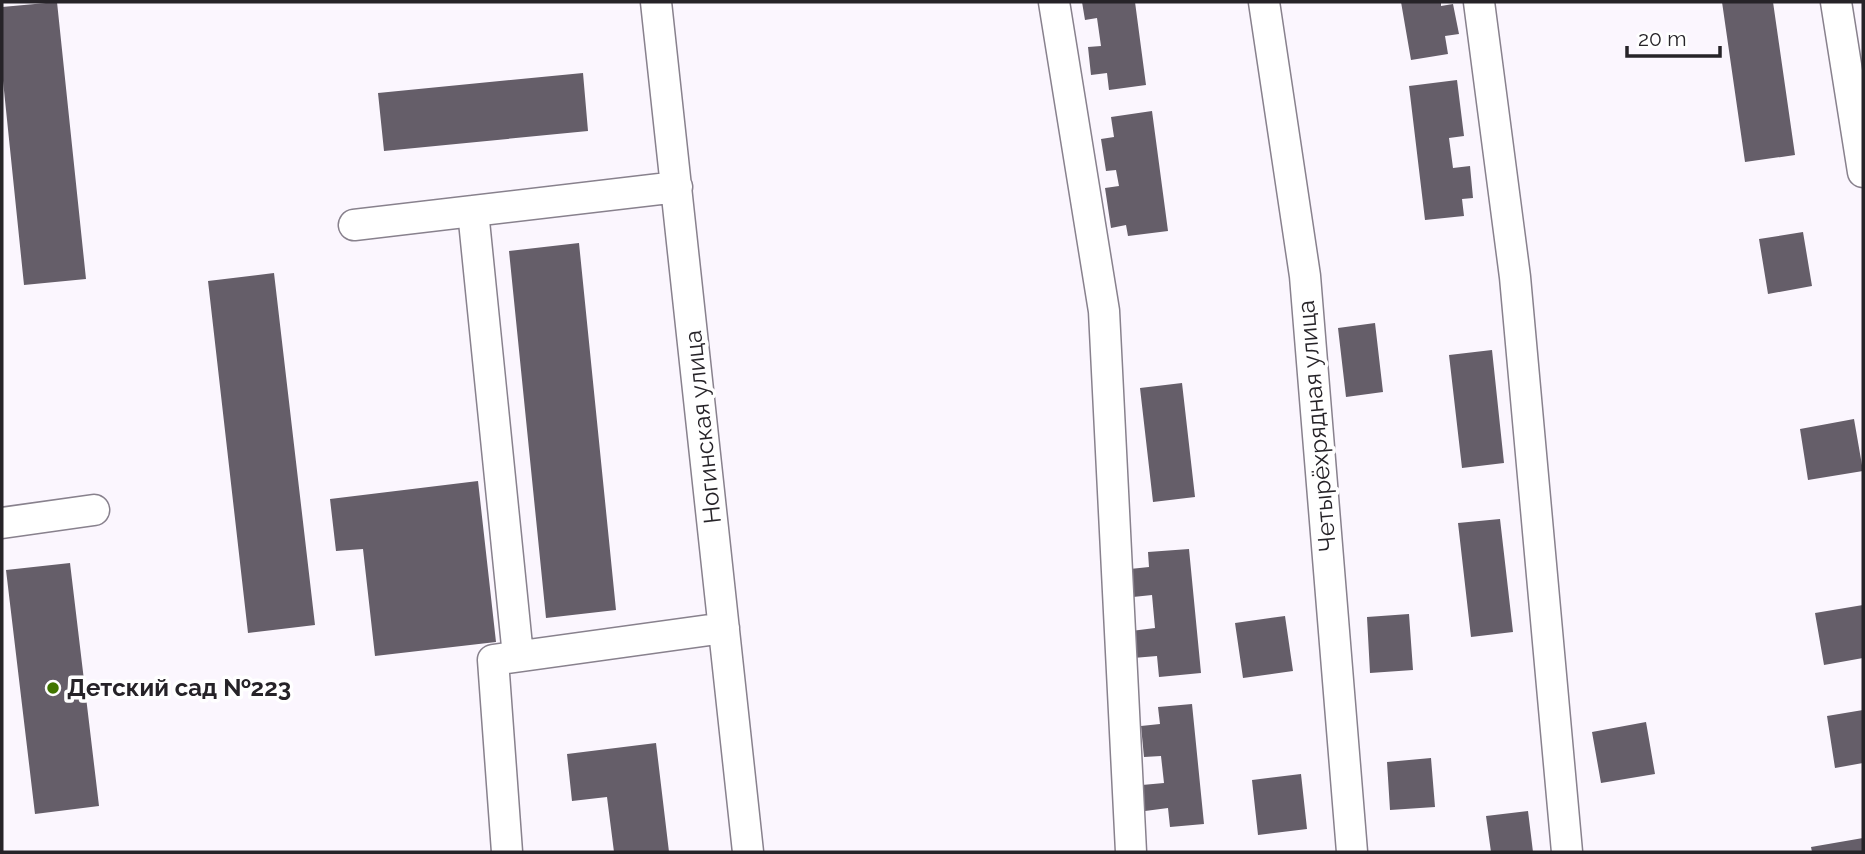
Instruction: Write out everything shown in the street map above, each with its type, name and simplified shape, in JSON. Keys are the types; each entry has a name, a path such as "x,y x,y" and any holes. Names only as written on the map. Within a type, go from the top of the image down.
{"street":[{"name":"Ногинская улица","path":"656,2 748,852"},
{"path":"1054,2 1104,311 1131,852"},
{"name":"Четырёхрядная улица","path":"1264,2 1305,276 1352,852"},
{"path":"1479,2 1515,277 1567,852"},
{"path":"1836,2 1863,172"},
{"path":"354,225 677,187"},
{"path":"473,211 518,656"},
{"path":"2,519 93,510"},
{"path":"507,852 493,660 724,628"}],"building":[{"path":"57,2 86,279 24,285 2,71 2,7"},
{"path":"1082,2 1135,2 1146,85 1109,90 1107,73 1091,75 1088,47 1101,46 1097,18 1085,20"},
{"path":"1401,2 1441,2 1441,6 1453,4 1459,34 1445,36 1448,54 1411,60"},
{"path":"1722,2 1773,2 1795,155 1745,162"},
{"path":"583,73 588,131 384,151 378,93"},
{"path":"1457,80 1464,136 1449,138 1453,168 1470,166 1473,198 1462,199 1464,216 1425,220 1409,86"},
{"path":"1152,111 1168,231 1128,236 1126,225 1111,228 1105,188 1119,186 1116,170 1106,171 1101,139 1114,137 1111,117"},
{"path":"1803,232 1812,286 1768,294 1759,239"},
{"path":"579,243 616,610 546,618 509,251"},
{"path":"274,273 315,625 248,633 208,281"},
{"path":"1375,323 1383,392 1346,397 1338,328"},
{"path":"1492,350 1504,463 1462,468 1449,355"},
{"path":"1182,383 1195,497 1153,502 1140,388"},
{"path":"1854,419 1863,471 1808,480 1800,429"},
{"path":"478,481 496,642 375,656 363,549 336,551 330,499"},
{"path":"1500,519 1513,632 1471,637 1458,523"},
{"path":"1189,549 1201,673 1159,677 1157,656 1133,658 1131,631 1155,628 1152,595 1133,597 1130,569 1149,567 1148,552"},
{"name":"Детский сад №223","path":"70,563 99,806 35,814 6,570"},
{"path":"1863,605 1863,658 1824,665 1815,613"},
{"path":"1409,614 1413,670 1370,673 1367,617"},
{"path":"1285,616 1293,671 1243,678 1235,623"},
{"path":"1192,704 1204,824 1170,827 1168,808 1145,811 1142,785 1164,783 1161,756 1144,757 1141,726 1160,724 1158,707"},
{"path":"1863,710 1863,763 1835,768 1827,716"},
{"path":"1646,722 1655,774 1601,783 1592,732"},
{"path":"656,743 669,852 614,852 607,797 572,801 567,754"},
{"path":"1431,758 1435,807 1390,810 1387,762"},
{"path":"1301,774 1307,829 1258,835 1252,780"},
{"path":"1528,811 1533,852 1491,852 1486,816"},
{"path":"1863,838 1863,852 1812,852 1811,847"}],"place":[{"name":"Детский сад №223","path":"53,688"}]}
